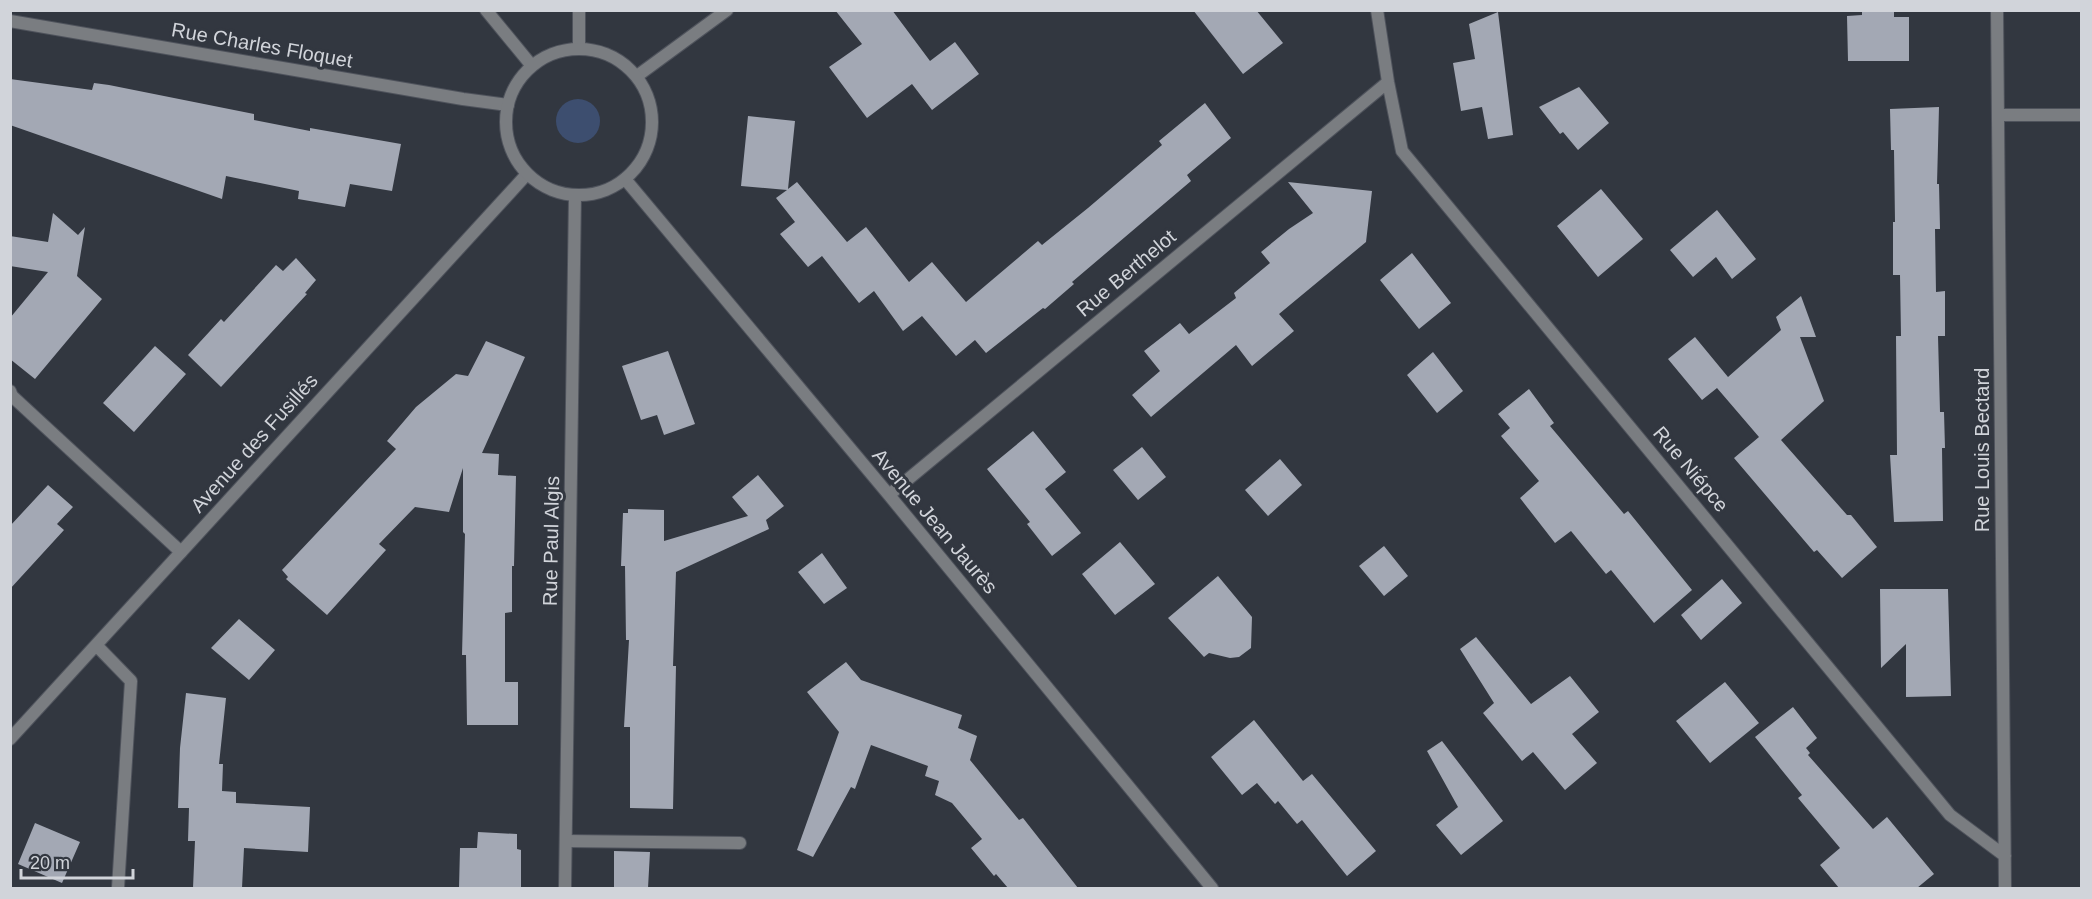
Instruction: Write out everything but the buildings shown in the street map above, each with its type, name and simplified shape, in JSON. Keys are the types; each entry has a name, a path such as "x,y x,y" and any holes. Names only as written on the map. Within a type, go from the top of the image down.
{"street":[{"path":"486,10 532,66"},
{"path":"579,10 579,48"},
{"path":"637,76 727,10"},
{"name":"Rue Niépce","path":"1377,10 1402,151 1950,815 2005,856"},
{"name":"Rue Louis Bectard","path":"1997,10 2005,888"},
{"name":"Rue Charles Floquet","path":"10,21 455,98 508,105"},
{"path":"579,48 611,55 626,64 647,92 652,111 652,130 648,148 638,165 625,179 589,195 575,195 549,188 527,174 516,159 509,142 506,124 508,105 521,77 546,56 562,50 579,48"},
{"name":"Rue Berthelot","path":"889,495 1388,82"},
{"path":"1998,115 2082,115"},
{"name":"Avenue des Fusillés","path":"10,739 527,174"},
{"name":"Avenue Jean Jaurès","path":"625,179 889,495 1212,888"},
{"name":"Rue Paul Algis","path":"565,888 575,195"},
{"path":"11,389 12,396 182,552"},
{"path":"96,645 131,681 118,888"},
{"path":"566,841 740,843"}],"shaded area":[{"path":"578,99 587,100 594,105 599,112 599,130 594,137 587,142 578,143 569,142 562,137 557,130 556,121 557,112 562,105 569,100"}]}
